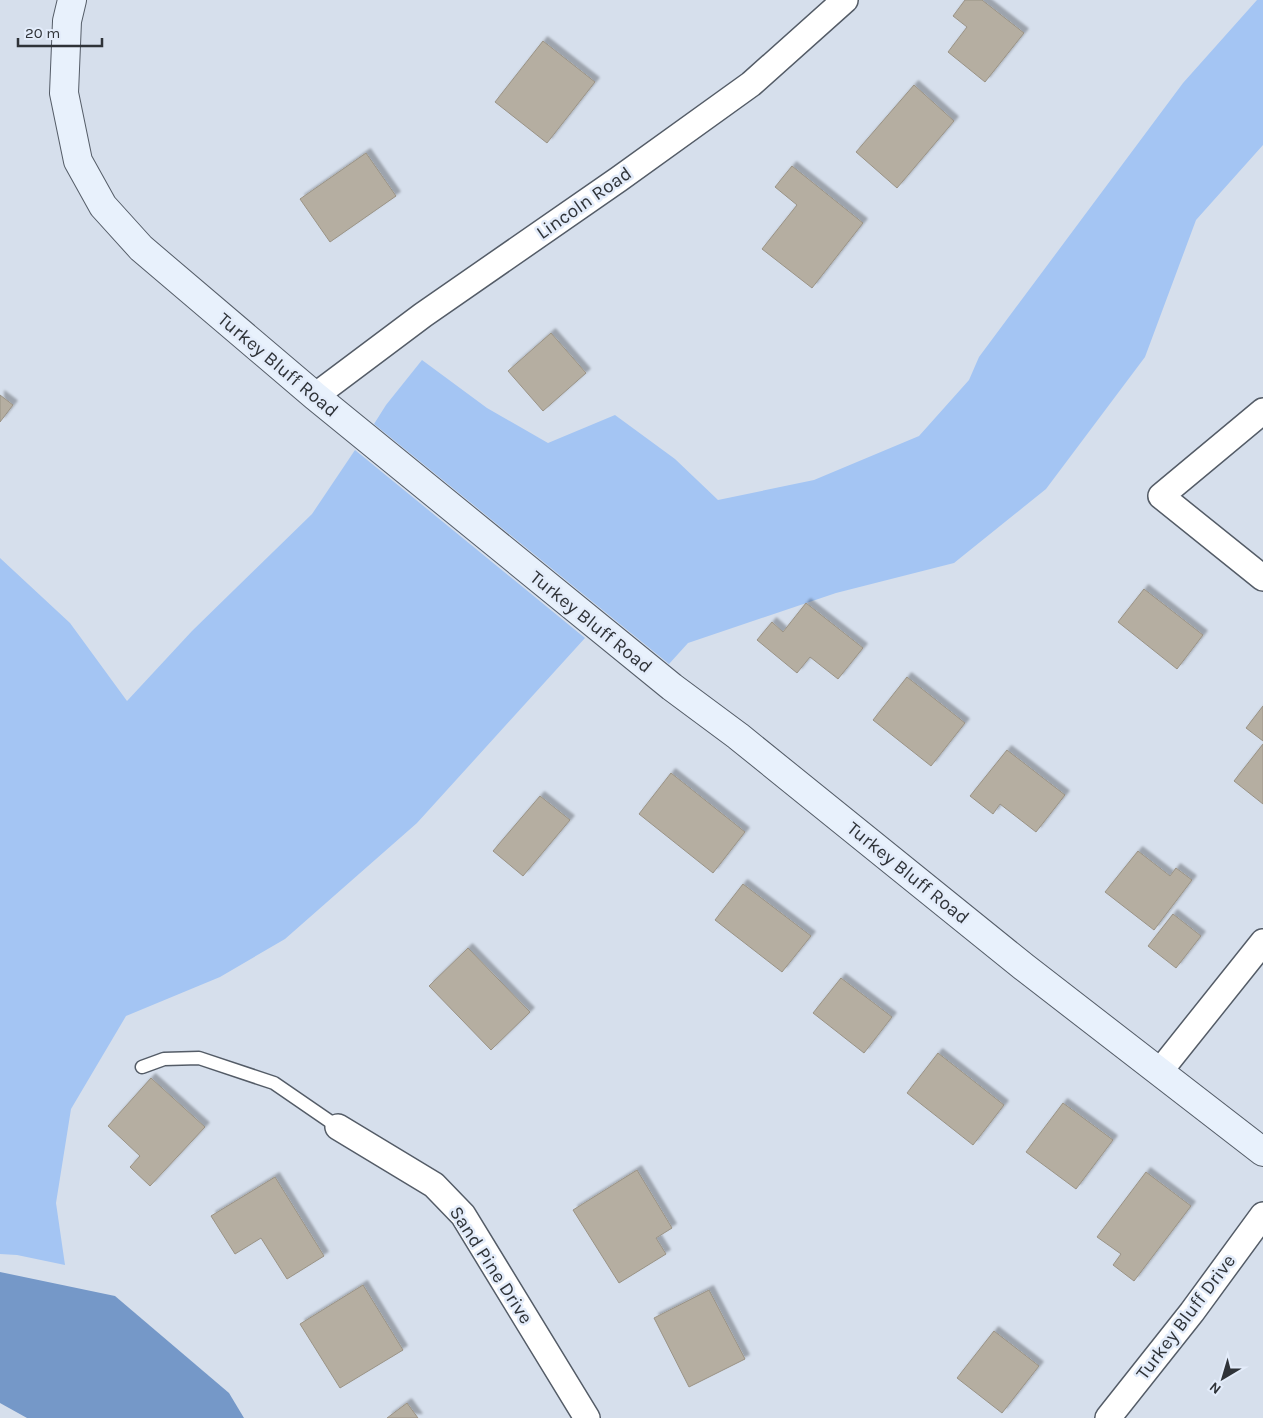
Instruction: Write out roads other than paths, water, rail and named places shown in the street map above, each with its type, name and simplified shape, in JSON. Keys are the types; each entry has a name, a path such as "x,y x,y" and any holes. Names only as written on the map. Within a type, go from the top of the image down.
{"street":[{"name":"Turkey Bluff Road","path":"72,0 68,21 64,93 78,161 103,206 141,248 315,396 672,688 738,736 1024,966 1263,1152"},
{"name":"Lincoln Road","path":"315,396 423,315 619,179 751,84 845,0"},
{"path":"1263,411 1161,496 1263,578"},
{"path":"1160,1071 1263,942"},
{"name":"Sand Pine Drive","path":"338,1127 434,1185 463,1215 587,1418"},
{"name":"Turkey Bluff Drive","path":"1108,1418 1192,1312 1263,1215"}],"lane":[{"path":"142,1067 164,1058 199,1058 274,1084 338,1127"}]}
